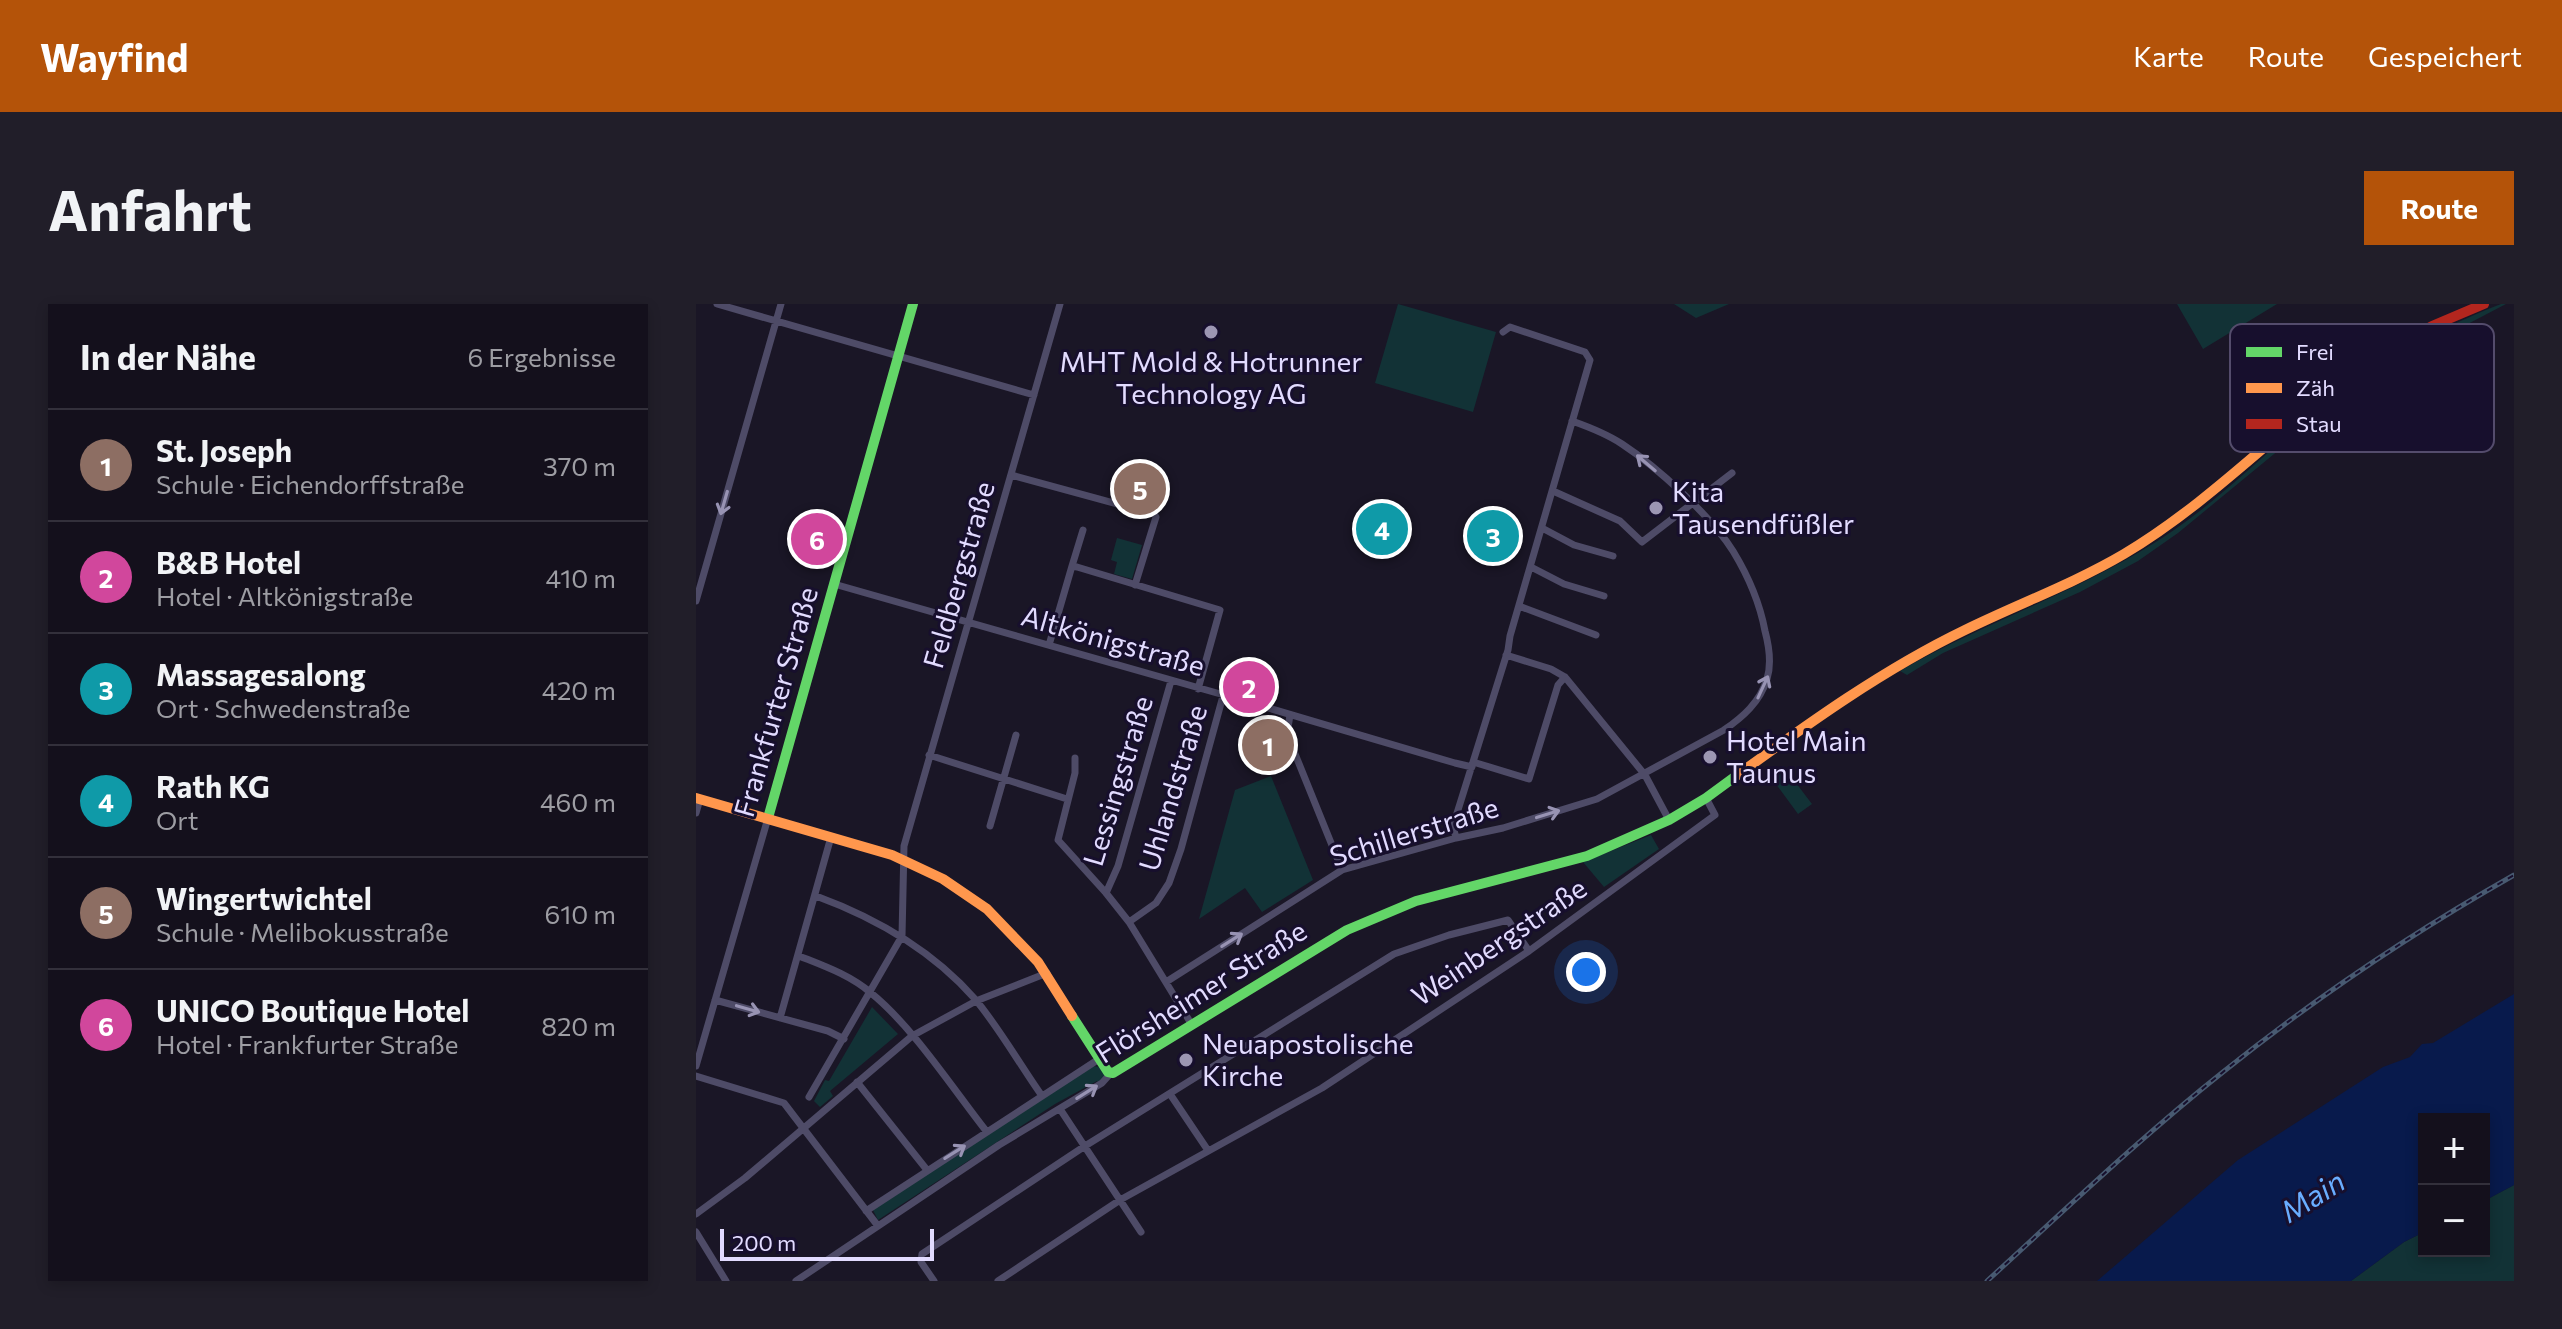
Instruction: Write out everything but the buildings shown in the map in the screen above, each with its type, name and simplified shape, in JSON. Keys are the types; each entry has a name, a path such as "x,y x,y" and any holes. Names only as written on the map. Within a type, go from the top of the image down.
{"main road":[{"name":"Frankfurter Straße","path":"768,818 913,304"},
{"name":"Flörsheimer Straße","path":"2437,324 2484,304"},
{"name":"Flörsheimer Straße","path":"1111,1073 1347,930 1390,911 1466,887 1587,856 1669,820 1706,798 1899,665 1965,630 2071,583 2126,553 2210,493 2258,452"},
{"path":"749,812 774,798"},
{"path":"698,799 903,859 943,879 987,909 1024,946 1047,973 1099,1059 1111,1073"}],"street":[{"path":"717,304 1034,395"},
{"path":"696,601 781,304"},
{"name":"Feldbergstraße","path":"902,936 904,846 1060,304"},
{"path":"1456,838 1453,826 1506,655 1590,360 1589,355 1510,327 1503,332"},
{"name":"Schillerstraße","path":"1166,982 1342,870 1503,828 1597,799 1645,775 1742,718 1763,691 1769,673 1769,648 1763,618 1733,551 1716,528 1642,459 1620,443 1572,421"},
{"path":"1553,491 1620,521 1642,542 1732,473"},
{"path":"1011,475 1155,516 1135,585"},
{"path":"1542,528 1574,545 1613,556"},
{"path":"1049,645 1083,530"},
{"path":"1072,566 1220,610 1198,689"},
{"path":"1531,567 1564,584 1604,596"},
{"name":"Altkönigstraße","path":"834,584 1290,715 1529,779 1558,685 1565,677"},
{"path":"1519,606 1596,635"},
{"path":"1506,655 1551,669 1565,677 1645,775 1669,820"},
{"name":"Lessingstraße","path":"1106,893 1118,866 1171,681"},
{"name":"Uhlandstraße","path":"1129,922 1156,903 1169,883 1223,696"},
{"path":"1290,715 1287,734 1342,870"},
{"path":"990,826 1016,735"},
{"path":"929,755 1067,799"},
{"path":"1075,758 1076,768 1057,838 1129,922 1192,1025"},
{"name":"Weinbergstraße","path":"998,1281 1120,1200 1207,1149 1322,1088 1529,951 1715,815 1706,798"},
{"path":"696,813 698,799"},
{"name":"Frankfurter Straße","path":"696,1066 768,818"},
{"path":"780,1018 831,837"},
{"path":"816,896 902,936 945,969 976,1001 1042,1096"},
{"path":"934,1281 921,1262 922,1254 1085,1146 1394,954 1449,935 1508,920 1529,951"},
{"path":"809,1097 902,936"},
{"path":"799,956 836,970 871,992 912,1036 987,1132"},
{"path":"696,1214 745,1178 912,1036 976,1001 1047,973"},
{"path":"715,1000 828,1031 844,1039"},
{"name":"Flörsheimer Straße","path":"866,1211 1099,1059"},
{"name":"Flörsheimer Straße","path":"796,1281 996,1147 1102,1083 1111,1073"},
{"path":"696,1076 782,1102 878,1226"},
{"path":"857,1082 927,1170"},
{"path":"1170,1094 1207,1149"},
{"path":"1060,1109 1141,1232"},
{"path":"696,1232 726,1281"}],"green space":[{"path":"1398,304 1496,332 1473,412 1375,383"},
{"path":"1674,304 1729,304 1696,318"},
{"path":"2177,304 2277,304 2244,324 2230,324 2230,333 2203,349"},
{"path":"2506,304 2468,324 2454,324"},
{"path":"2269,452 2277,452 2178,533 2138,561 2080,592 1943,653 1907,675 1900,671 2142,551 2236,481"},
{"path":"1117,538 1142,545 1132,579 1114,574 1117,562 1111,560"},
{"path":"1783,766 1812,804 1798,814 1770,776"},
{"path":"1271,776 1313,880 1262,912 1245,888 1199,919 1235,790"},
{"path":"1651,835 1659,849 1604,887 1583,862"},
{"path":"872,1007 898,1034 830,1091 833,1096 820,1107 814,1101"},
{"path":"1093,1066 1099,1067 1105,1076 1099,1083 1097,1081 1055,1104 878,1220 873,1210"},
{"path":"2514,1185 2514,1281 2351,1281 2418,1235 2418,1257 2490,1257 2490,1198"}],"water":[{"name":"Main","path":"2514,994 2514,1185 2490,1198 2490,1113 2418,1113 2418,1235 2351,1281 2097,1281 2238,1160 2383,1067 2410,1057 2422,1044 2433,1043"}],"railway":[{"path":"1987,1281 2162,1122 2293,1018 2438,920 2514,875"}],"traffic: fast":[{"path":"768,818 913,304"},
{"path":"1072,1016 1108,1072 1113,1073 1347,930 1416,901 1587,856 1669,820 1736,776"}],"traffic: slow":[{"path":"1736,776 1819,717 1905,662 2124,554 2171,523 2259,452"},
{"path":"696,798 892,855 943,879 987,909 1038,962 1072,1016"}],"traffic: jam":[{"path":"2437,324 2484,304"}],"place":[{"name":"MHT Mold & Hotrunner Technology AG","path":"1211,332"},
{"name":"Wingertwichtel","path":"1140,489"},
{"name":"Kita Tausendfüßler","path":"1656,508"},
{"name":"Rath KG","path":"1382,529"},
{"name":"Massagesalong","path":"1493,536"},
{"name":"UNICO Boutique Hotel","path":"817,539"},
{"name":"B&B Hotel","path":"1249,687"},
{"name":"St. Joseph","path":"1268,745"},
{"name":"Hotel Main Taunus","path":"1710,757"},
{"name":"Neuapostolische Kirche","path":"1186,1060"}]}
